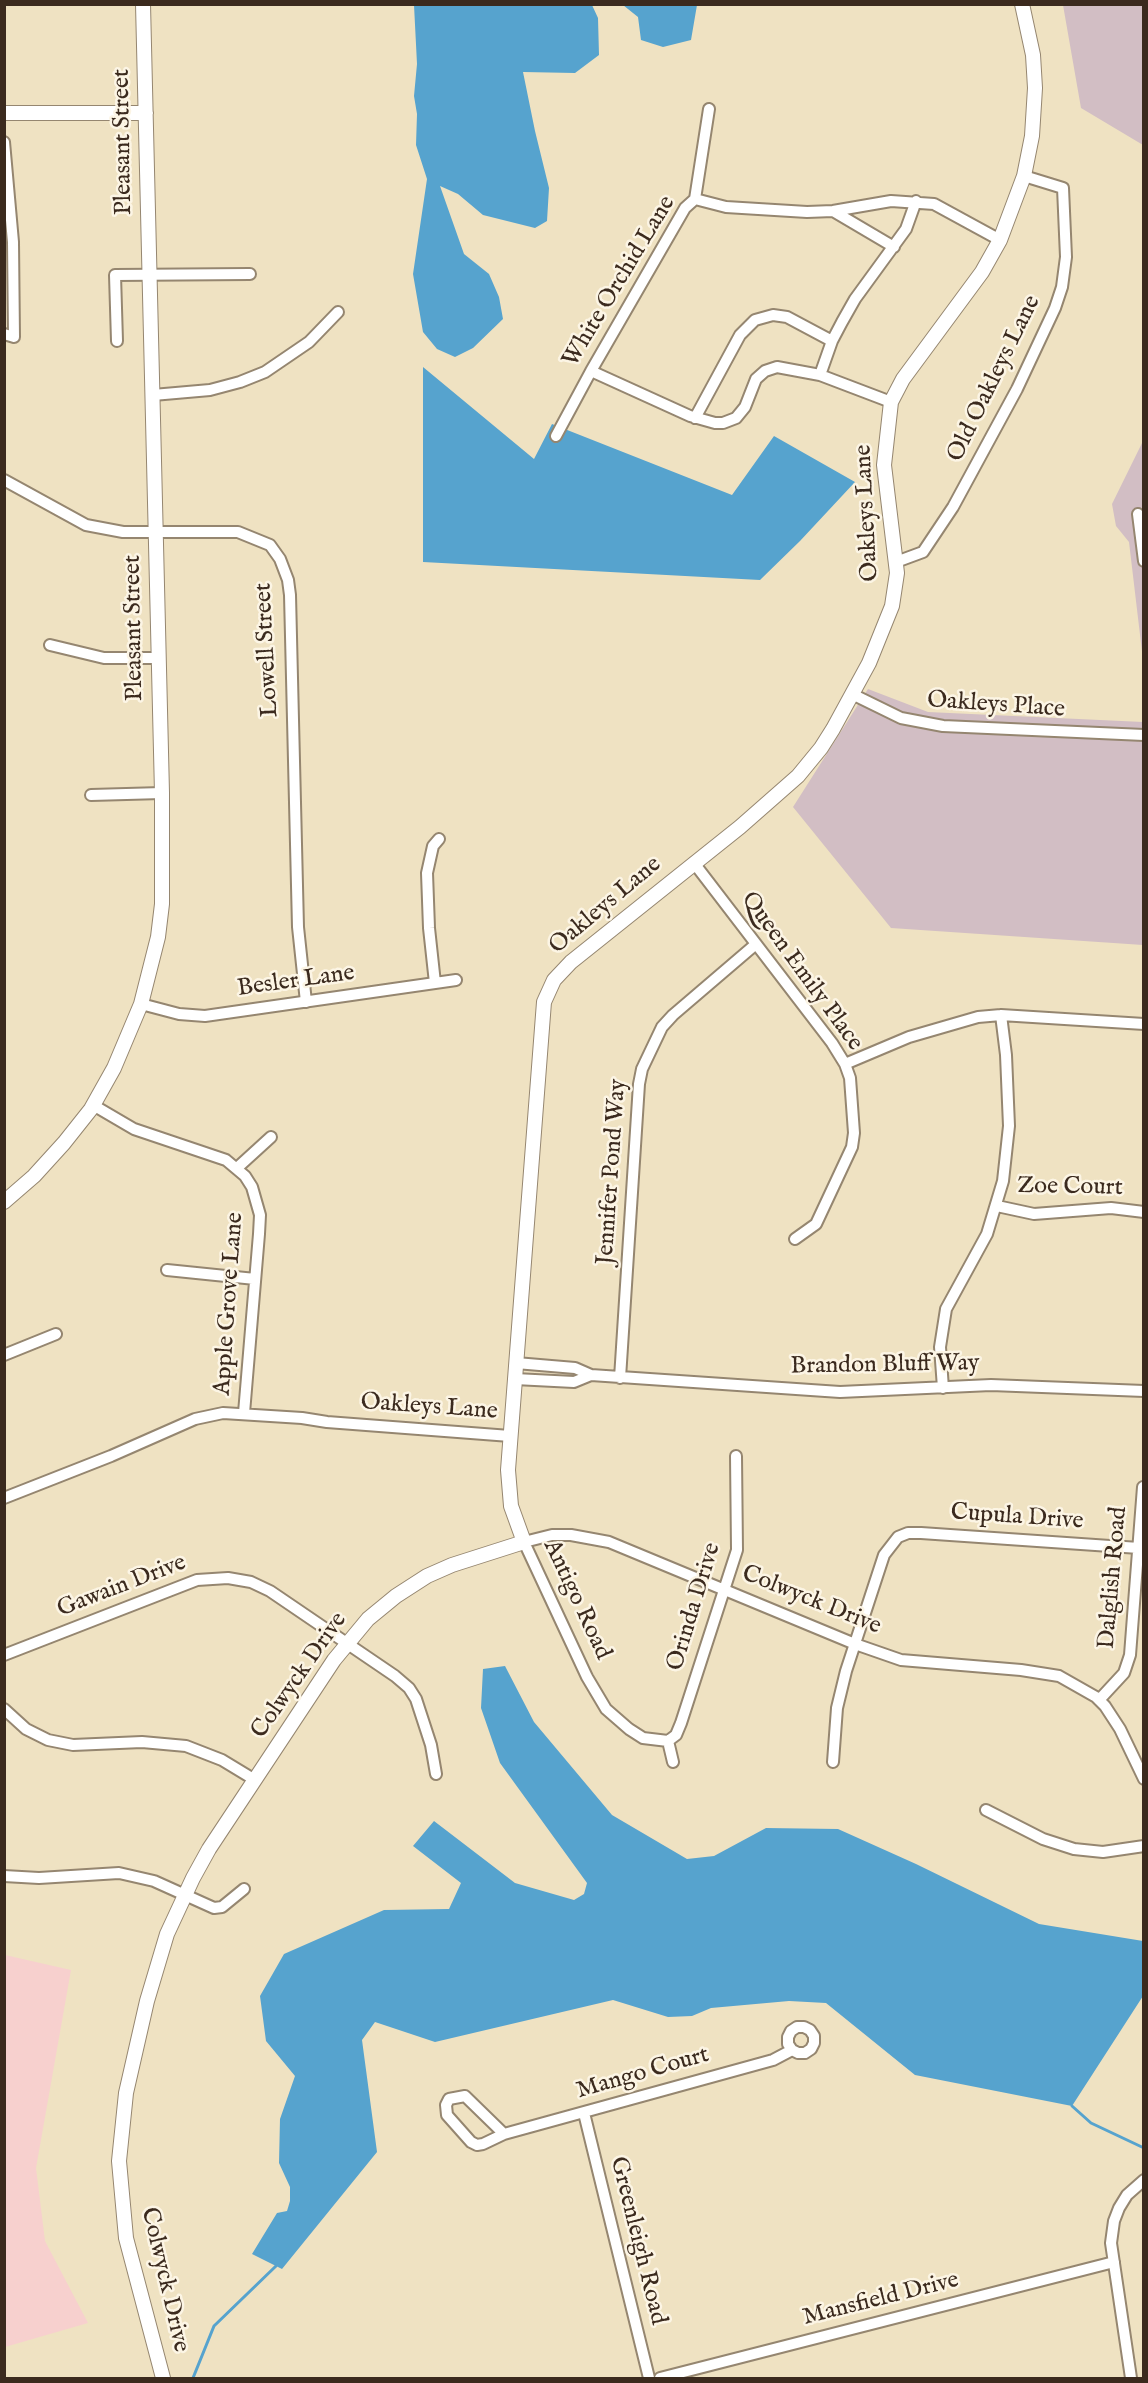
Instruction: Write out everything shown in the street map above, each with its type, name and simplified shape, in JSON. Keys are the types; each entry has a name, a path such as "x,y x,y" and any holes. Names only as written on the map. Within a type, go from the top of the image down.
{"street":[{"name":"Pleasant Street","path":"4,1202 34,1176 64,1143 93,1105 120,1056 141,1004 156,946 162,904 162,793 143,4"},
{"name":"Oakleys Lane","path":"4,1498 121,1452 195,1419 223,1413 510,1437 544,1002 554,981 571,962 783,791 798,776 821,748 869,663 887,621 895,592 896,562 884,465 891,402 903,379 982,272 1000,240 1024,176 1032,136 1035,88 1033,55 1022,4"},
{"name":"White Orchid Lane","path":"556,436 685,208 695,199 710,109"},
{"path":"4,113 146,113"},
{"path":"4,142 14,337 4,334"},
{"name":"Old Oakleys Lane","path":"896,562 922,552 953,507 1017,389 1055,308 1062,287 1066,257 1063,188 1024,176"},
{"path":"695,199 726,207 796,212 833,211 891,201 915,201 940,206 1000,240"},
{"path":"820,375 831,341 855,299 911,220 915,201"},
{"path":"833,211 894,247"},
{"path":"117,341 115,275 250,274"},
{"path":"153,395 210,390 265,372 309,342 338,312"},
{"path":"695,418 740,335 755,320 773,315 787,317 831,341"},
{"path":"591,371 695,418 723,423 736,418 745,407 756,379 771,369 783,368 820,375 891,402"},
{"name":"Lowell Street","path":"4,480 86,525 123,532 219,530 250,535 270,544 280,559 288,580 298,927 306,1002"},
{"path":"1138,514 1143,561"},
{"path":"50,645 104,658 159,658"},
{"name":"Oakleys Place","path":"852,694 902,718 944,726 1143,735"},
{"path":"91,795 162,793"},
{"path":"435,983 429,928 427,873 433,846 439,838"},
{"name":"Queen Emily Place","path":"694,863 832,1043 845,1064 849,1078 853,1103 852,1147 816,1224 795,1239"},
{"name":"Jennifer Pond Way","path":"620,1377 639,1084 642,1069 653,1042 667,1021 756,944"},
{"name":"Besler Lane","path":"141,1004 179,1014 205,1016 456,980"},
{"path":"845,1064 909,1037 978,1017 1001,1015 1143,1024"},
{"path":"943,1388 940,1347 945,1315 952,1297 987,1234 1004,1181 1009,1126 1006,1055 1001,1015"},
{"name":"Apple Grove Lane","path":"93,1105 134,1129 216,1155 237,1168 252,1187 260,1215 244,1413"},
{"path":"237,1168 271,1137"},
{"name":"Zoe Court","path":"997,1206 1034,1214 1111,1208 1143,1212"},
{"path":"167,1270 255,1279"},
{"path":"4,1355 56,1334"},
{"name":"Brandon Bluff Way","path":"516,1363 575,1368 591,1375 809,1391 869,1392 991,1385 1143,1391"},
{"name":"Brandon Bluff Way","path":"515,1379 574,1383 591,1375"},
{"name":"Antigo Road","path":"510,1437 509,1492 516,1521 587,1677 606,1709 628,1730 643,1738 668,1741"},
{"name":"Orinda Drive","path":"668,1741 676,1735 681,1723 733,1567 737,1542 736,1456"},
{"name":"Dalglish Road","path":"1099,1700 1124,1672 1131,1655 1143,1487"},
{"name":"Cupula Drive","path":"855,1644 884,1555 894,1540 908,1533 1139,1548"},
{"name":"Colwyck Drive","path":"163,2379 126,2238 119,2179 120,2138 126,2093 154,1972 166,1934 209,1849 347,1644 381,1607 427,1576 452,1565 552,1535 591,1537 609,1542 855,1644 901,1660 1021,1670 1059,1676 1075,1683 1099,1700 1120,1729 1143,1779"},
{"name":"Gawain Drive","path":"4,1655 183,1585 210,1578 238,1579 270,1591 395,1676 409,1688 416,1699 428,1735 436,1774"},
{"path":"833,1762 837,1708 855,1644"},
{"path":"4,1709 26,1728 48,1740 73,1745 142,1742 186,1746 222,1760 255,1780"},
{"path":"668,1741 673,1762"},
{"path":"986,1810 1043,1839 1074,1849 1103,1852 1143,1846"},
{"path":"4,1876 39,1878 119,1873 154,1881 209,1907 222,1907 244,1889"},
{"name":"Mango Court","path":"504,2134 465,2096 449,2099 446,2105 447,2115 471,2142 477,2145 504,2134 773,2060 792,2050"},
{"name":"Greenleigh Road","path":"584,2113 649,2379"},
{"path":"1131,2379 1111,2243 1114,2222 1127,2195 1143,2180"},
{"name":"Mansfield Drive","path":"660,2379 1114,2262"}],"shaded area":[{"path":"1063,5 1143,5 1143,145 1081,108"},
{"path":"1143,441 1143,660 1129,542 1116,526 1112,504"},
{"path":"868,689 928,712 1143,722 1143,945 891,928 793,807"},
{"path":"5,1955 71,1970 36,2168 45,2241 88,2323 5,2347"}],"water":[{"path":"414,5 592,5 598,18 599,55 575,73 523,72 549,188 547,221 535,228 483,215 458,194 440,186 464,254 489,274 499,297 503,319 473,348 455,357 437,349 423,332 413,274 427,179 416,145 417,114 414,96 417,64"},
{"path":"623,5 697,5 691,40 663,47 641,40 638,17"},
{"path":"423,367 534,459 552,424 732,495 774,436 855,482 760,580 423,562"},
{"path":"505,1666 534,1722 612,1815 687,1859 714,1856 766,1828 838,1829 1039,1924 1143,1941 1143,1996 1072,2106 915,2075 826,2003 789,2001 711,2008 692,2016 668,2017 613,2000 435,2042 375,2022 362,2040 377,2152 282,2269 252,2254 277,2213 287,2211 290,2201 290,2187 279,2163 280,2119 295,2076 266,2041 260,1996 284,1954 384,1910 449,1909 461,1883 413,1846 434,1821 515,1883 574,1900 584,1894 587,1883 500,1763 481,1708 483,1669"}],"waterway":[{"path":"1072,2106 1091,2123 1144,2148"},
{"path":"193,2378 214,2326 276,2266"}]}
